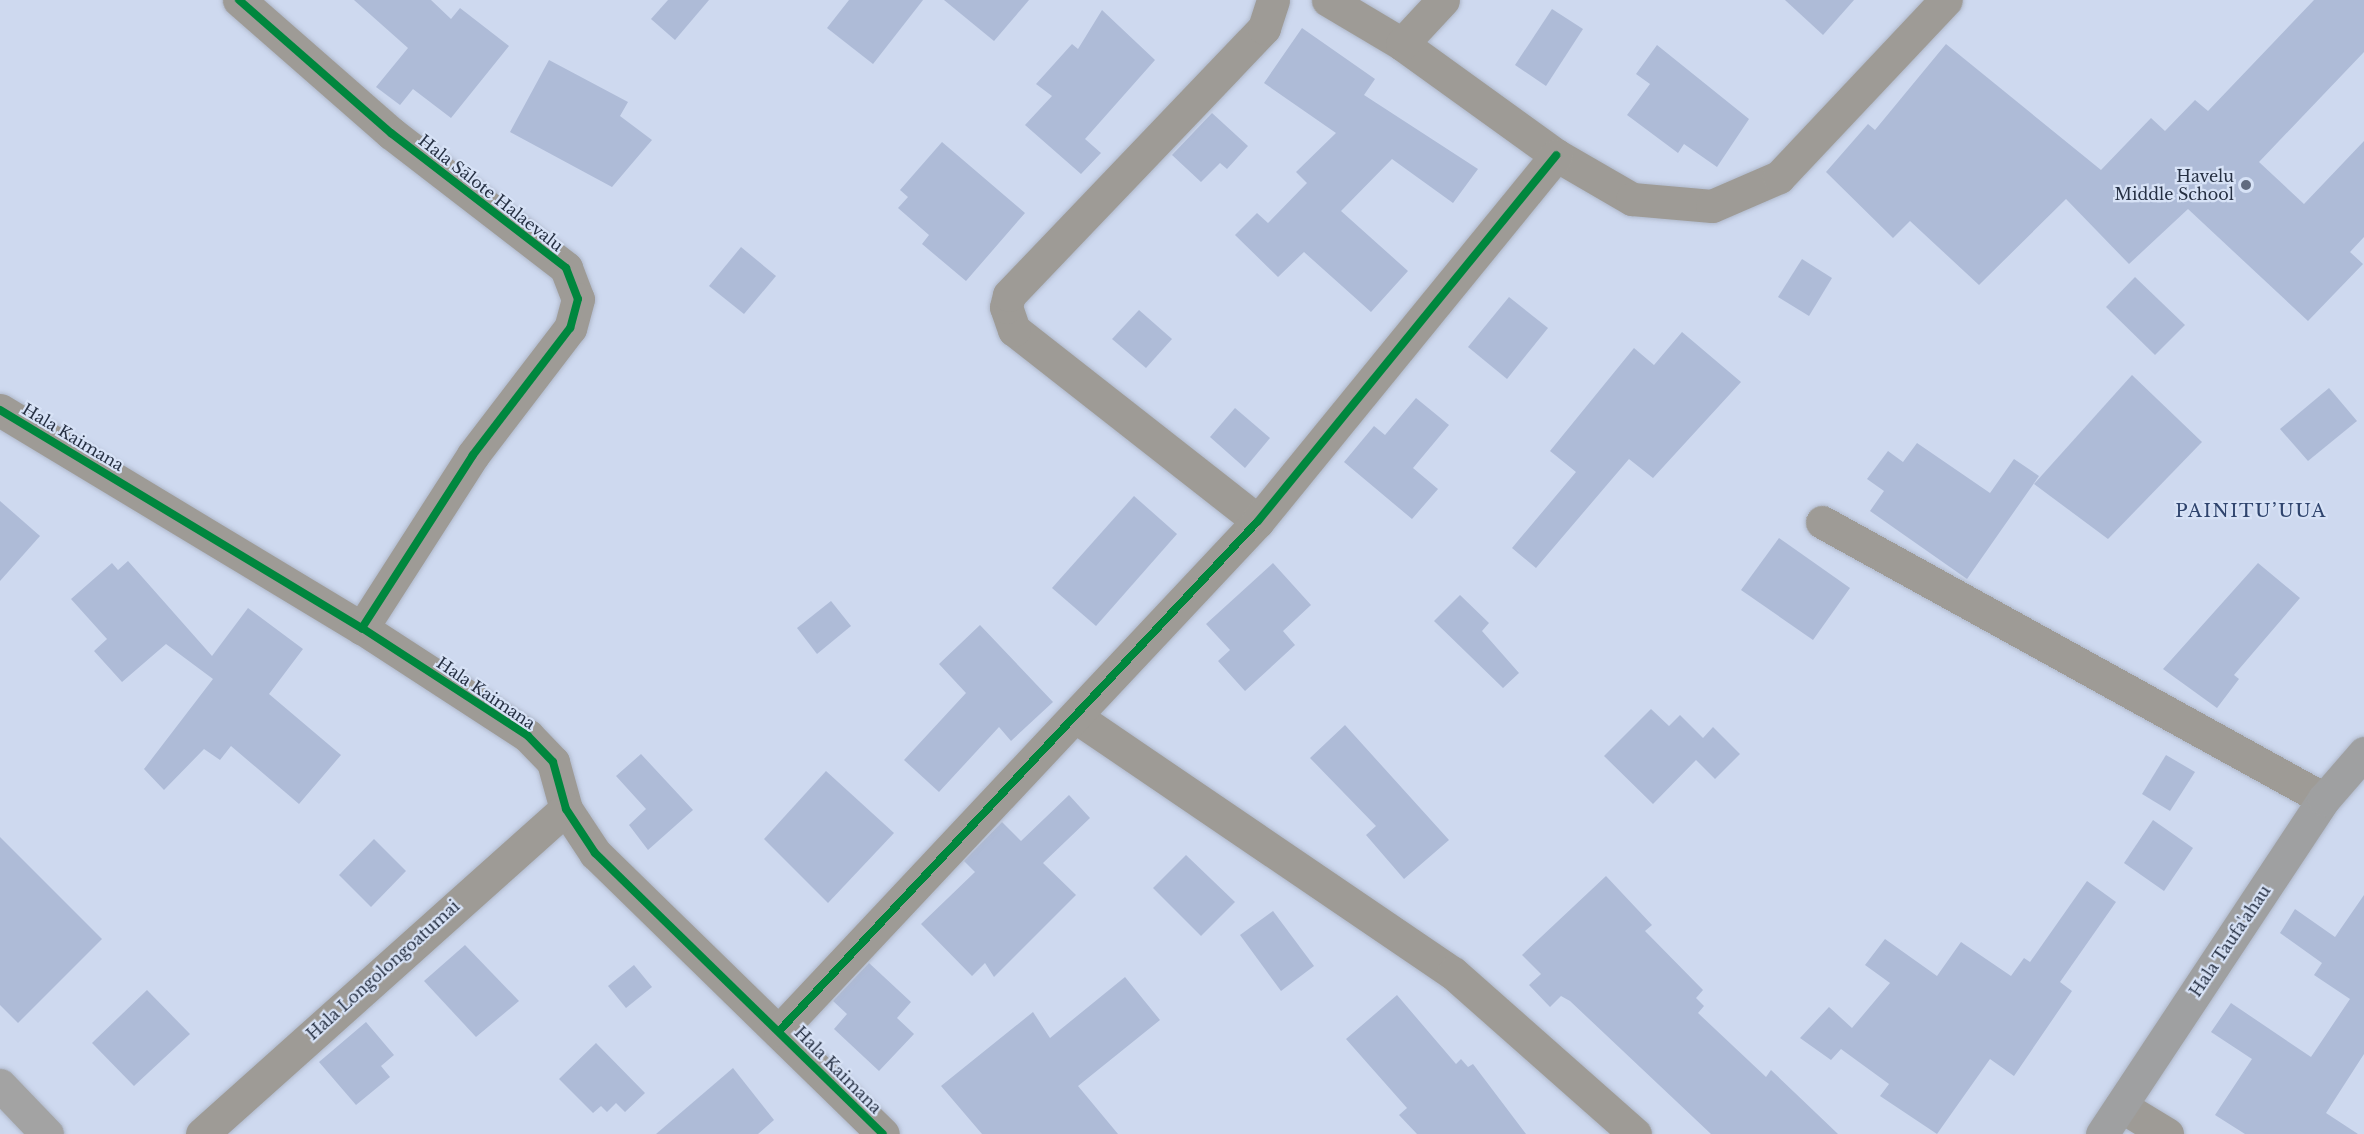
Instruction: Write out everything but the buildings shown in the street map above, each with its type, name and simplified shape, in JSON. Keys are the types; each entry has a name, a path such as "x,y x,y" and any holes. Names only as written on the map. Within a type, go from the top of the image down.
{"main road":[{"name":"Hala Taufa'ahau","path":"2102,1134 2324,799 2364,753"}],"street":[{"name":"Hala Sālote Halaevalu","path":"239,0 391,134 566,268 578,299 570,328 473,455 362,628"},
{"path":"1258,521 1014,330 1006,307 1009,295 1264,28 1273,0"},
{"path":"1328,0 1402,44 1556,155 1632,198 1712,206 1747,195 1779,177 1946,0"},
{"path":"1402,44 1443,0"},
{"path":"780,1030 1258,521 1556,155"},
{"name":"Hala Kaimana","path":"0,410 362,628 528,736 554,762 566,809 595,853 780,1030 883,1134"},
{"path":"1822,522 2324,799"},
{"path":"1076,717 1453,973 1635,1134"},
{"name":"Hala Longolongoatumai","path":"202,1134 566,809"},
{"path":"0,1085 47,1134"},
{"path":"2121,1106 2167,1134"}],"cycle path":[{"path":"239,0 391,133 566,268 578,299 570,328 473,455 362,628"},
{"path":"780,1030 1258,521 1556,155"},
{"path":"0,410 362,628 528,736 553,762 566,809 595,853 883,1134"}],"place":[{"name":"Havelu Middle School","path":"2246,185"}],"district":[{"name":"PAINITU’UUA","path":"2251,511"}]}
